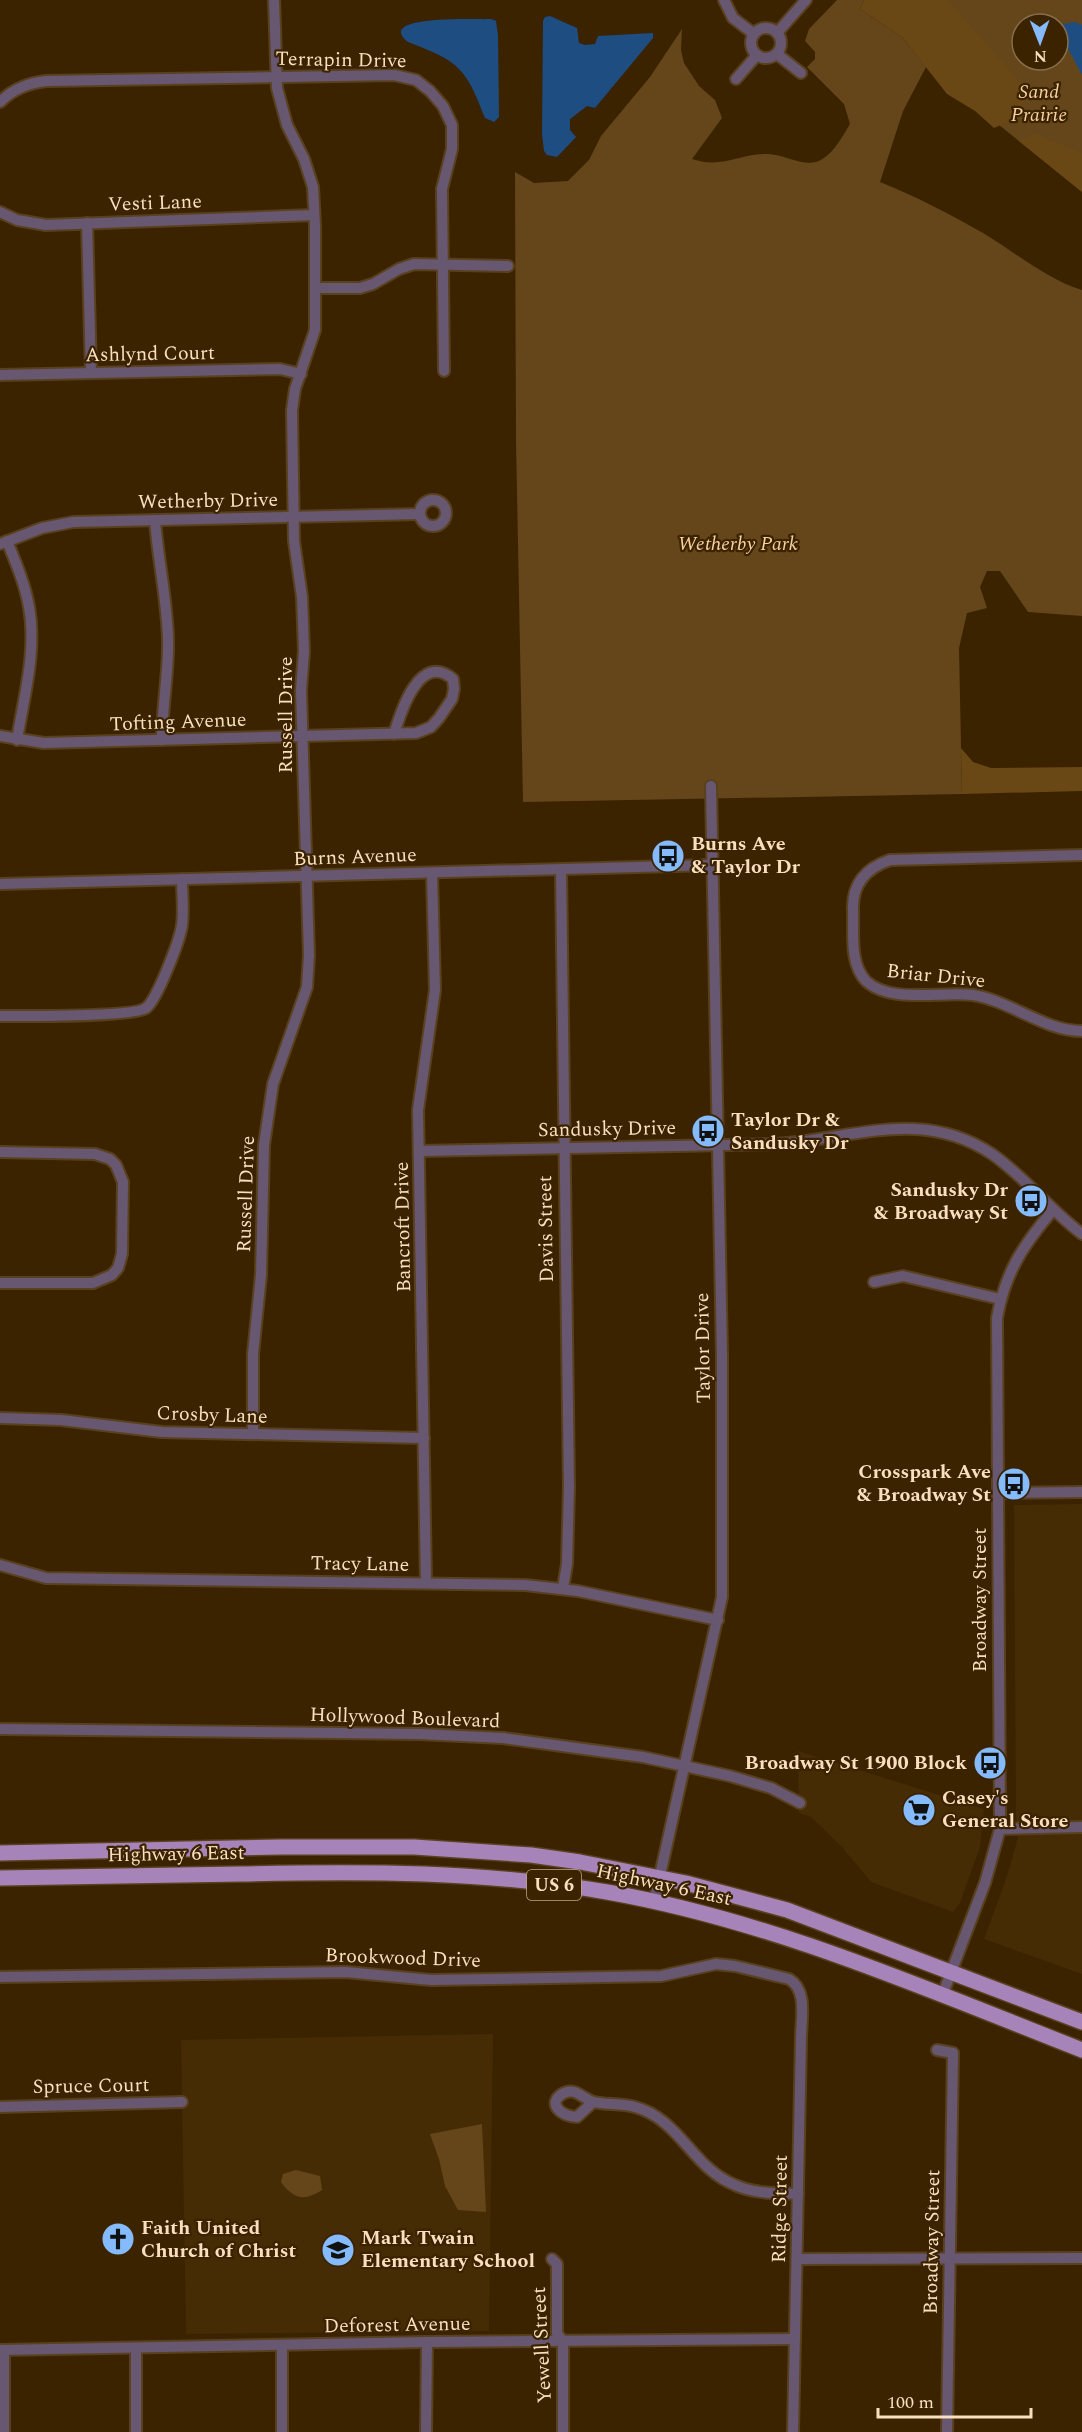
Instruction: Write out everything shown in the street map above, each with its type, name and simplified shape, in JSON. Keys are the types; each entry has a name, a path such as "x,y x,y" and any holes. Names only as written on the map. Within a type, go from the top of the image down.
{"main road":[{"name":"Highway 6 East","path":"0,1853 269,1847 414,1847 531,1855 660,1877 787,1910 1082,2022"},
{"name":"Highway 6 East","path":"0,1878 416,1873 530,1881 654,1902 733,1921 798,1941 1082,2050"}],"street":[{"name":"Russell Drive","path":"253,1434 253,1354 261,1275 264,1145 273,1084 307,987 309,955 301,690 304,651 302,597 293,517 292,410 295,389 315,330 313,187 304,159 281,108 276,76 274,0"},
{"path":"724,0 733,18 754,33"},
{"path":"777,33 806,0"},
{"path":"761,29 770,29 777,33 781,40 777,54 771,58 757,56 752,49 751,41 754,33 761,29"},
{"path":"777,54 801,72"},
{"path":"736,79 757,56"},
{"name":"Terrapin Drive","path":"0,102 16,89 29,83 46,81 394,75 416,80 443,106 452,125 452,149 442,189 444,371"},
{"name":"Vesti Lane","path":"0,212 17,220 46,225 314,215"},
{"path":"87,223 91,373"},
{"path":"316,288 360,288 374,284 399,269 414,264 508,266"},
{"name":"Ashlynd Court","path":"0,375 280,369 301,374"},
{"name":"Wetherby Drive","path":"4,542 57,525 155,520 420,514"},
{"path":"155,520 168,641 162,740"},
{"path":"4,542 25,589 32,627 30,666 16,740"},
{"name":"Tofting Avenue","path":"0,736 44,743 394,734 416,733 431,727 452,699 453,679 446,673 438,671 422,677 404,705 394,734"},
{"name":"Taylor Drive","path":"654,1902 686,1767 722,1597 723,1477 711,786"},
{"name":"Briar Drive","path":"1082,855 890,860 873,867 864,874 855,888 853,903 854,956 859,970 873,987 893,994 975,995 1059,1027 1082,1031"},
{"name":"Burns Avenue","path":"0,884 711,865"},
{"name":"Davis Street","path":"561,869 568,1540 563,1588"},
{"name":"Bancroft Drive","path":"426,1583 419,1103 435,980 432,873"},
{"path":"0,1016 121,1014 146,1008 159,989 180,931 182,879"},
{"name":"Sandusky Drive","path":"420,1151 806,1142 898,1127 940,1132 966,1140 992,1154 1082,1234"},
{"path":"0,1152 103,1155 116,1165 121,1173 123,1192 122,1258 112,1275 93,1283 0,1283"},
{"name":"Broadway Street","path":"942,1996 986,1883 1000,1829 996,1336 1000,1299 1018,1256 1029,1238 1053,1210"},
{"path":"874,1282 903,1276 1000,1299"},
{"name":"Crosby Lane","path":"0,1418 61,1420 162,1432 424,1438"},
{"path":"998,1492 1082,1492"},
{"name":"Tracy Lane","path":"0,1565 46,1578 506,1584 563,1588 718,1620"},
{"name":"Hollywood Boulevard","path":"0,1729 420,1734 503,1738 580,1747 730,1776 771,1788 800,1803"},
{"path":"1000,1829 1082,1827"},
{"name":"Brookwood Drive","path":"0,1977 346,1972 418,1980 465,1980 661,1976 716,1964 735,1966 789,1979 799,1987"},
{"name":"Ridge Street","path":"793,2432 801,2038 799,1987"},
{"name":"Broadway Street","path":"937,2050 953,2053 947,2432"},
{"name":"Spruce Court","path":"0,2107 182,2102"},
{"path":"593,2102 636,2107 667,2123 710,2170 733,2185 760,2193 798,2194"},
{"path":"797,2259 1082,2258"},
{"name":"Yewell Street","path":"552,2259 556,2264 557,2334 563,2341 563,2432"},
{"name":"Deforest Avenue","path":"2,2350 426,2342 795,2339"},
{"path":"426,2342 426,2432"},
{"path":"282,2345 282,2432"},
{"path":"136,2348 136,2432"},
{"path":"2,2350 4,2432"}],"shaded area":[{"path":"864,0 947,0 1028,91 1019,117 994,128 975,111 947,94 903,38 860,9"},
{"path":"1035,134 1082,153 1082,192 1019,141"},
{"path":"961,748 973,762 991,768 1082,767 1082,791 962,794"},
{"path":"1082,1504 1082,1974 984,1939 1018,1838 1014,1505"},
{"path":"798,1751 984,1809 980,1847 960,1903 953,1912 871,1882 841,1846 811,1817 799,1813"},
{"name":"Mark Twain Elementary School","path":"493,2034 489,2331 186,2334 181,2040"}],"green space":[{"name":"Wetherby Park","path":"837,0 864,0 860,9 903,38 926,67 903,111 880,182 958,219 1043,272 1082,290 1082,616 1028,612 1000,571 987,571 980,587 987,608 967,613 959,648 962,794 523,802 516,440 515,172 534,183 568,181 589,160 601,136 650,77 682,29 681,50 684,63 699,86 715,100 722,118 692,159 703,162 721,162 772,154 810,163 822,159 836,146 850,124 844,104 807,67 815,59 815,52 805,41 809,29"},
{"name":"Sand Prairie","path":"932,0 1082,0 1082,192 952,87"},
{"path":"482,2124 486,2212 458,2210 445,2186 430,2134"},
{"path":"296,2170 320,2176 322,2190 305,2197 290,2192 281,2182 283,2174"}],"water":[{"path":"550,16 577,28 579,43 585,45 595,44 598,36 653,33 653,38 595,108 587,106 570,119 570,130 576,137 557,157 547,155 544,151 542,134 543,21 545,17"},
{"path":"491,19 496,21 498,35 499,117 494,122 485,118 472,87 458,68 438,55 408,42 401,33 405,27 433,20"},
{"path":"1070,23 1082,25 1082,75 1070,52"}],"place":[{"name":"Burns Ave & Taylor Dr","path":"668,856"},
{"name":"Taylor Dr & Sandusky Dr","path":"708,1131"},
{"name":"Sandusky Dr & Broadway St","path":"1031,1201"},
{"name":"Crosspark Ave & Broadway St","path":"1014,1484"},
{"name":"Broadway St 1900 Block","path":"990,1763"},
{"name":"Casey's General Store","path":"919,1810"},
{"name":"Faith United Church of Christ","path":"118,2239"},
{"name":"Mark Twain Elementary School","path":"338,2250"}]}
